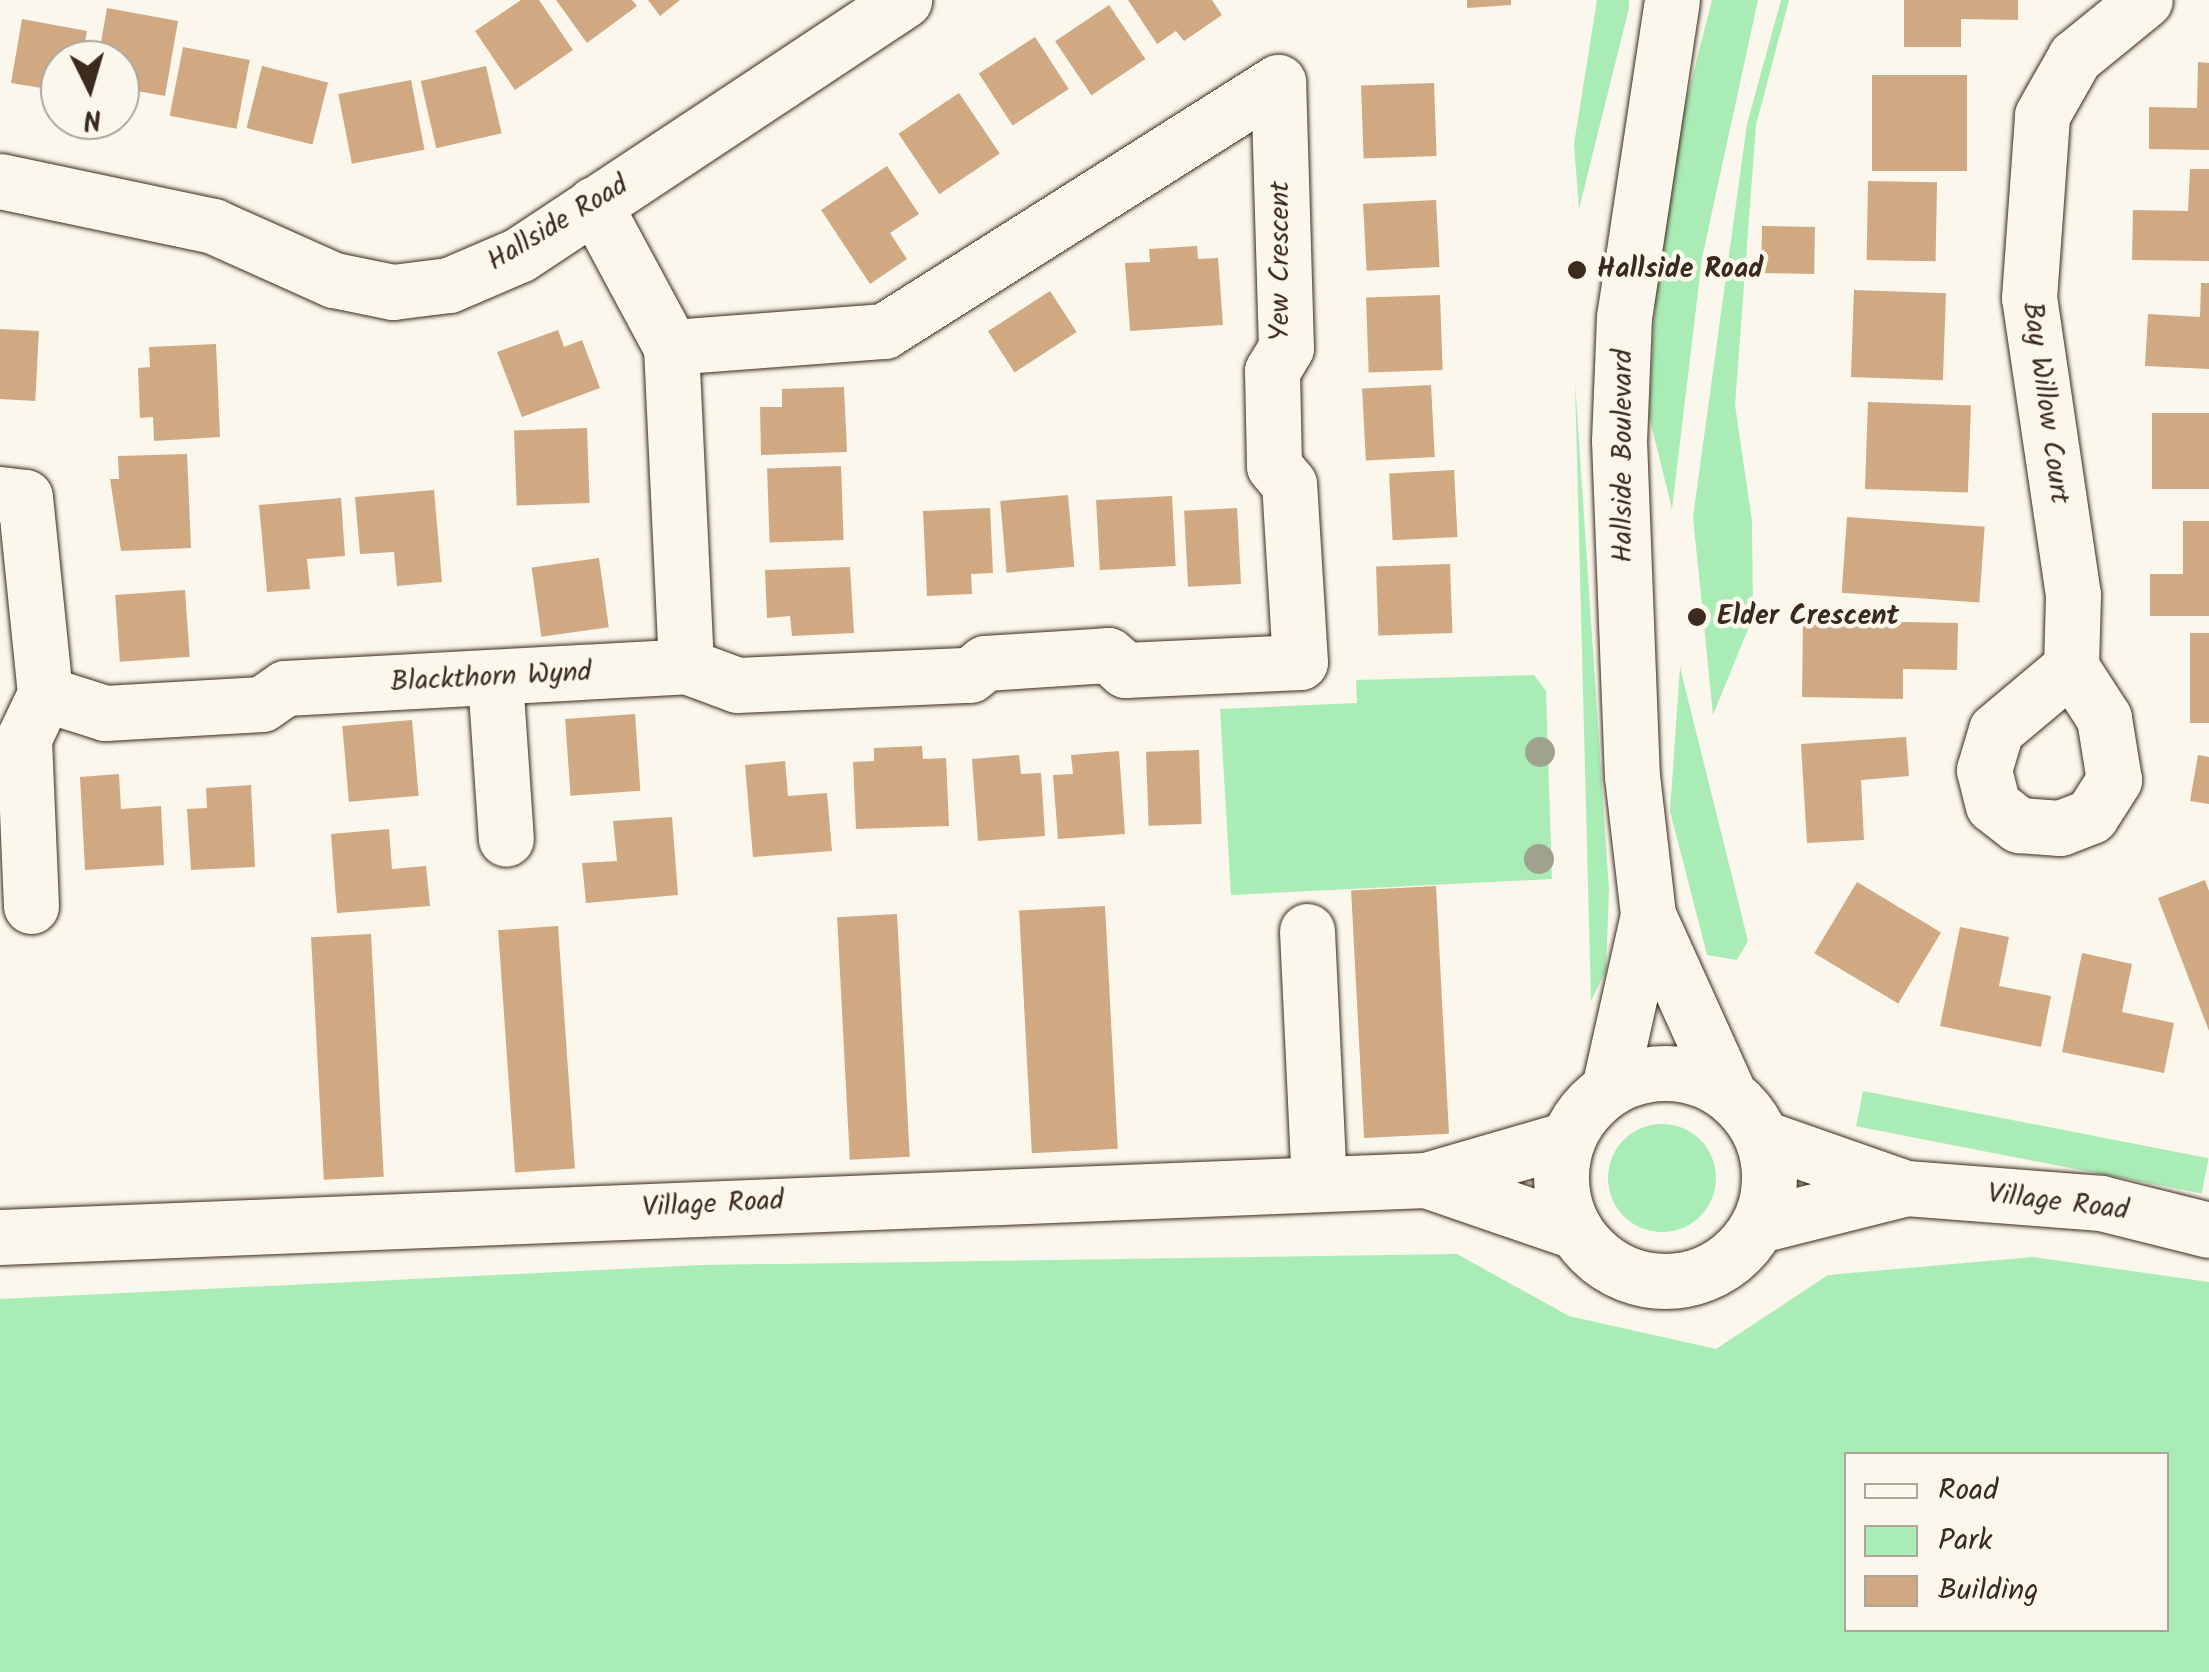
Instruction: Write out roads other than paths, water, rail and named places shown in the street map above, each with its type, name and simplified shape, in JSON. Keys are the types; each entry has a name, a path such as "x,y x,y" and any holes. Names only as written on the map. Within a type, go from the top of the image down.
{"street":[{"name":"Hallside Road","path":"0,181 212,226 334,280 393,292 448,285 502,262 904,0"},
{"name":"Hallside Boulevard","path":"1672,0 1641,168 1619,440 1632,776 1648,915 1728,1092"},
{"name":"Bay Willow Court","path":"2071,667 2073,595 2028,298 2042,115 2075,56 2145,0"},
{"name":"Yew Crescent","path":"672,347 884,331 1278,82 1286,348 1272,371 1274,466 1289,484 1300,662 1125,670 1108,655 985,663 970,674 737,686 686,666"},
{"path":"594,204 672,347 686,666"},
{"path":"0,494 25,496 46,694 24,738 31,906"},
{"name":"Blackthorn Wynd","path":"46,694 105,713 262,704 284,688 686,666"},
{"path":"495,679 506,839"},
{"name":"Hallside Boulevard","path":"1609,1088 1648,915"},
{"path":"1307,931 1319,1182"},
{"path":"1648,1073 1690,1074 1728,1092 1763,1138 1770,1182 1759,1226 1716,1269 1686,1281 1622,1274 1574,1231 1560,1186 1566,1138 1609,1088 1648,1073"},
{"name":"Village Road","path":"0,1237 1426,1180 1566,1138"},
{"name":"Village Road","path":"1763,1138 1906,1188 2101,1202 2209,1230"},
{"name":"Village Road","path":"1426,1180 1574,1231"},
{"name":"Village Road","path":"1759,1226 1906,1188"}],"place":[{"name":"Hallside Road","path":"1577,270"},
{"name":"Elder Crescent","path":"1697,617"}]}
